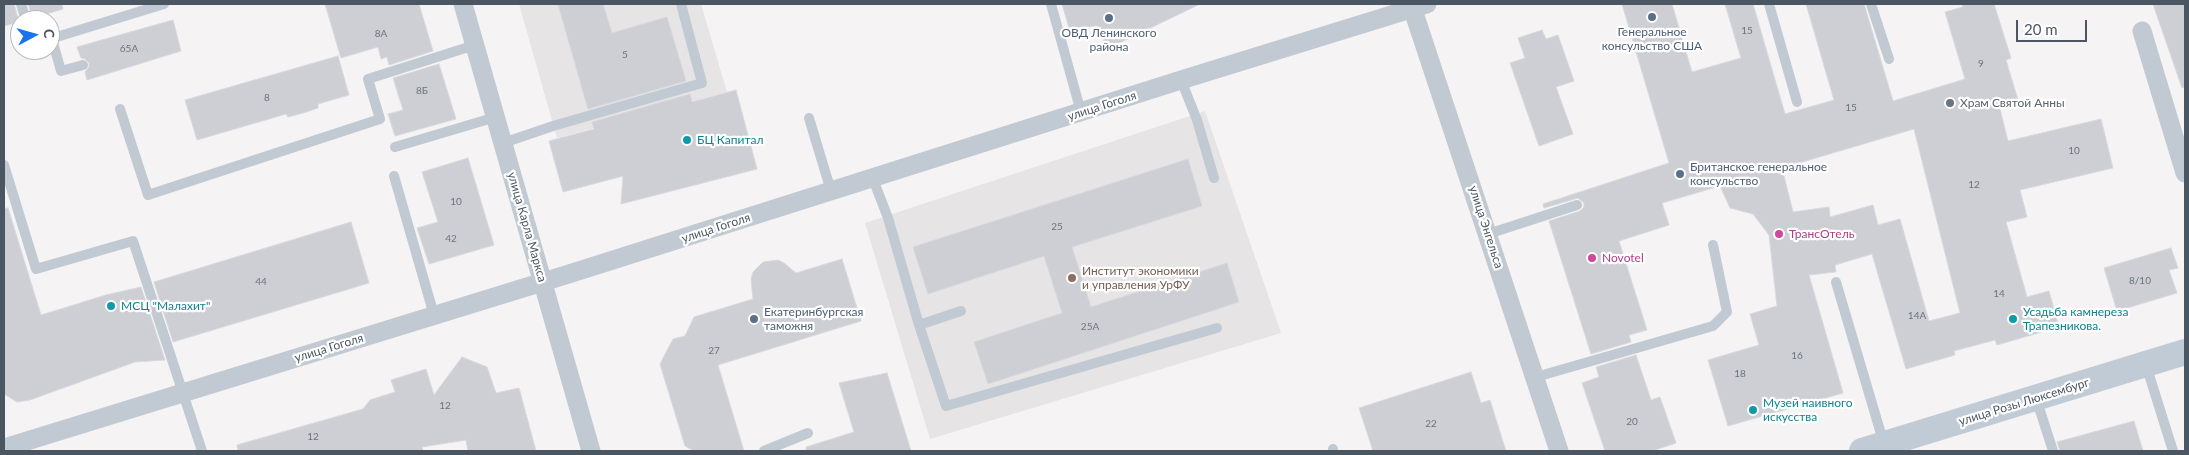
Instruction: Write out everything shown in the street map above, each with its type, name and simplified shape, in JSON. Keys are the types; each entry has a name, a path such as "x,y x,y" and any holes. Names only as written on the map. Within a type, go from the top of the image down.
{"main road":[{"name":"улица Розы Люксембург","path":"1874,449 2185,352"}],"street":[{"name":"улица Карла Маркса","path":"463,4 591,451"},
{"name":"улица Гоголя","path":"4,448 873,179 1417,5"},
{"name":"улица Энгельса","path":"1417,5 1488,234 1559,451"},
{"path":"2142,32 2185,173"}],"lane":[{"path":"60,36 164,4"},
{"path":"503,143 553,126 702,83 681,4"},
{"path":"1051,4 1081,112"},
{"path":"1768,4 1797,102"},
{"path":"1871,4 1889,58"},
{"path":"120,109 148,195 380,118 368,79 475,45"},
{"path":"58,60 61,71 83,65"},
{"path":"1181,80 1197,120 1214,178"},
{"path":"395,147 496,118"},
{"path":"809,118 831,191"},
{"path":"4,164 36,269 132,241 202,451"},
{"path":"394,176 434,315"},
{"path":"873,179 888,218 919,325 946,406 1217,328"},
{"path":"1488,234 1577,204"},
{"path":"1536,377 1713,326 1727,312 1713,245"},
{"path":"1836,282 1874,449"},
{"path":"919,325 961,311"},
{"path":"2145,364 2173,451"},
{"path":"2036,398 2053,451"},
{"path":"764,451 808,434"}],"shaded area":[{"path":"519,4 701,4 727,92 557,138"},
{"name":"Институт экономики и управления УрФУ","path":"1205,111 1281,333 930,439 865,223"}],"building":[{"path":"4,4 14,4 16,10 10,10 10,24 4,26"},
{"path":"28,4 62,4 63,9 60,10 30,10"},
{"path":"325,4 419,4 433,51 389,65 387,57 381,59 378,47 341,58"},
{"path":"558,4 603,4 612,33 667,17 686,81 588,109"},
{"path":"1062,4 1200,4 1107,49 1098,26 1069,28"},
{"path":"1622,4 1672,4 1692,72 1741,58 1725,4 1753,4 1785,114 1834,100 1806,4 1864,4 1893,101 1965,79 1945,12 1963,7 1962,4 1994,4 2011,58 2006,60 2018,100 1999,105 2008,141 2101,119 2113,168 2020,190 2027,217 2006,222 2027,297 2049,291 2059,327 1997,345 1995,340 1954,351 1955,355 1906,369 1872,254 1835,265 1836,272 1809,275 1843,393 1728,426 1708,360 1759,345 1750,314 1777,306 1769,235 1753,214 1730,208 1720,186 1662,203 1669,225 1619,241 1647,330 1629,335 1631,342 1591,354 1549,221 1580,211 1584,207 1584,203 1578,198 1544,208 1543,204 1669,163","holes":["1914,129 1960,313 1929,321 1900,219 1878,225 1873,205 1830,217 1829,207 1793,212 1782,168"]},
{"path":"2153,4 2185,4 2185,87 2182,88"},
{"path":"173,20 181,51 87,80 85,72 89,67 89,63 81,58 77,47"},
{"path":"1542,30 1546,39 1558,35 1574,81 1556,87 1573,134 1539,146 1510,63 1525,58 1518,38"},
{"path":"338,56 349,95 318,104 318,108 303,113 288,117 286,114 197,140 185,100"},
{"path":"439,64 456,119 395,136 388,114 403,110 393,78"},
{"name":"БЦ Капитал","path":"736,90 757,169 621,204 623,176 563,192 549,141 594,129 592,122 690,94 692,102"},
{"path":"468,158 494,245 429,264 417,228 438,222 422,172"},
{"path":"1188,159 1202,206 1072,247 1091,307 1227,263 1239,302 988,384 974,342 1062,313 1044,256 928,294 913,247"},
{"name":"МСЦ \"Малахит\"","path":"8,208 41,315 106,295 141,287 165,360 135,362 30,400 17,402 4,394 4,209"},
{"path":"351,222 369,283 173,342 154,282"},
{"path":"2171,248 2178,268 2169,270 2177,293 2117,311 2104,268"},
{"path":"842,259 861,321 718,365 744,451 694,451 685,446 660,364 673,339 685,336 694,317 753,299 751,279 753,272 763,262 778,260 796,273"},
{"path":"1636,355 1651,400 1660,397 1676,443 1652,451 1605,451 1582,383 1599,377 1596,367"},
{"path":"462,357 487,367 496,393 519,388 536,451 468,451 466,440 422,447 423,451 238,451 237,445 363,409 370,400 395,392 391,380 426,369 434,395"},
{"path":"1471,372 1481,403 1490,400 1506,451 1373,451 1359,408"},
{"path":"887,373 911,451 806,451 806,447 854,432 839,383"},
{"path":"2134,421 2143,451 2060,451 2057,442"}],"place":[{"name":"Генеральное консульство США","path":"1652,17"},
{"name":"ОВД Ленинского района","path":"1109,18"},
{"name":"Храм Святой Анны","path":"1950,103"},
{"name":"БЦ Капитал","path":"687,140"},
{"name":"Британское генеральное консульство","path":"1680,174"},
{"name":"ТрансОтель","path":"1779,234"},
{"name":"Novotel","path":"1592,258"},
{"name":"Институт экономики и управления УрФУ","path":"1072,278"},
{"name":"МСЦ \"Малахит\"","path":"111,306"},
{"name":"Екатеринбургская таможня","path":"754,319"},
{"name":"Усадьба камнереза Трапезникова.","path":"2013,319"},
{"name":"Музей наивного искусства","path":"1753,410"}]}
